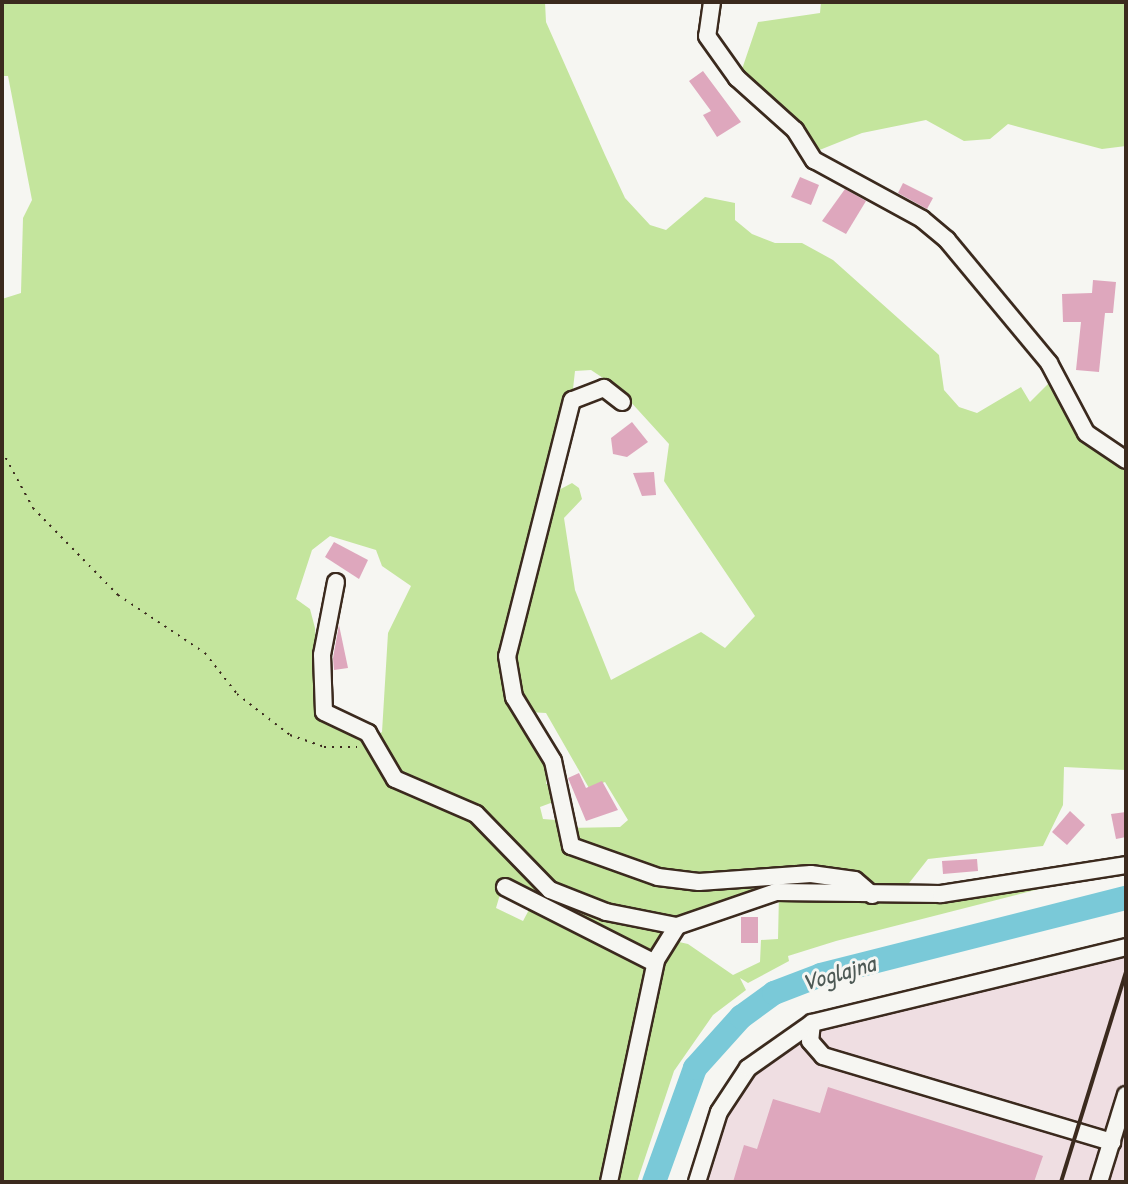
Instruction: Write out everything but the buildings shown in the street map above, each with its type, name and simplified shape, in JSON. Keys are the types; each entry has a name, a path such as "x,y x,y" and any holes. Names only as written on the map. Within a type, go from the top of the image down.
{"street":[{"path":"712,2 707,36 737,78 795,130 814,160 922,219 947,240 1049,363 1086,433 1126,460"},
{"path":"622,402 604,388 572,400 555,484 507,656 514,697 553,761 571,846 658,877 699,882 811,874 855,880 872,895"},
{"path":"336,582 320,700 324,712 368,733 395,779 476,814 550,890 606,912 677,926 761,895 941,894 1126,865"},
{"path":"505,887 655,963"},
{"path":"609,1182 655,963 677,926"},
{"path":"697,1182 719,1112 748,1068 812,1023 1126,947"},
{"path":"812,1023 810,1041 823,1056 1117,1138"},
{"path":"1099,1182 1117,1138 1126,1095"}],"path":[{"path":"2,451 33,508 76,555 118,595 205,653 237,694 290,735 381,757"}],"shaded area":[{"path":"1126,939 1126,1182 688,1182 712,1108 742,1065 798,1021"}],"green space":[{"path":"2,2 545,2 546,22 625,198 650,225 666,230 705,197 735,203 735,220 752,234 775,243 802,243 833,260 927,344 939,355 944,390 959,407 977,413 1021,387 1030,402 1053,379 1085,436 1126,464 1126,770 1064,767 1063,805 1043,846 928,859 902,892 850,881 851,889 760,889 668,921 582,902 543,882 476,809 408,785 387,762 374,737 382,732 388,633 411,586 382,566 376,550 330,536 312,550 296,599 310,609 315,628 320,713 364,734 395,785 473,815 552,896 664,929 655,949 643,952 504,881 496,908 523,921 531,906 603,939 649,972 605,1182 2,1182 2,299 21,293 23,218 32,200 8,76 2,76","holes":["591,370 618,388 669,444 664,481 755,616 725,648 701,632 611,680 575,590 564,518 582,499 579,488 572,483 557,491 520,605 509,677 527,712 546,713 589,788 605,782 628,820 620,827 568,828 573,844 648,871 698,879 811,872 845,880 811,876 714,886 659,880 591,860 568,848 556,820 543,819 540,807 556,801 557,784 546,784 548,761 508,691 504,655 553,484 566,392 573,389 575,371"]},
{"path":"821,2 1126,2 1126,146 1102,149 1008,124 990,139 964,141 926,120 862,133 817,151 782,109 740,75 758,22 820,13"},
{"path":"1041,878 1043,888 836,941 788,956 789,961 748,983 740,978 746,990 713,1015 674,1071 637,1182 614,1182 670,940 688,944 733,975 760,962 761,940 778,939 779,894 852,896"}],"waterway":[{"name":"Voglajna","path":"654,1182 695,1068 741,1017 774,993 821,975 1126,898"}],"railway":[{"path":"1061,1182 1126,972"}]}
